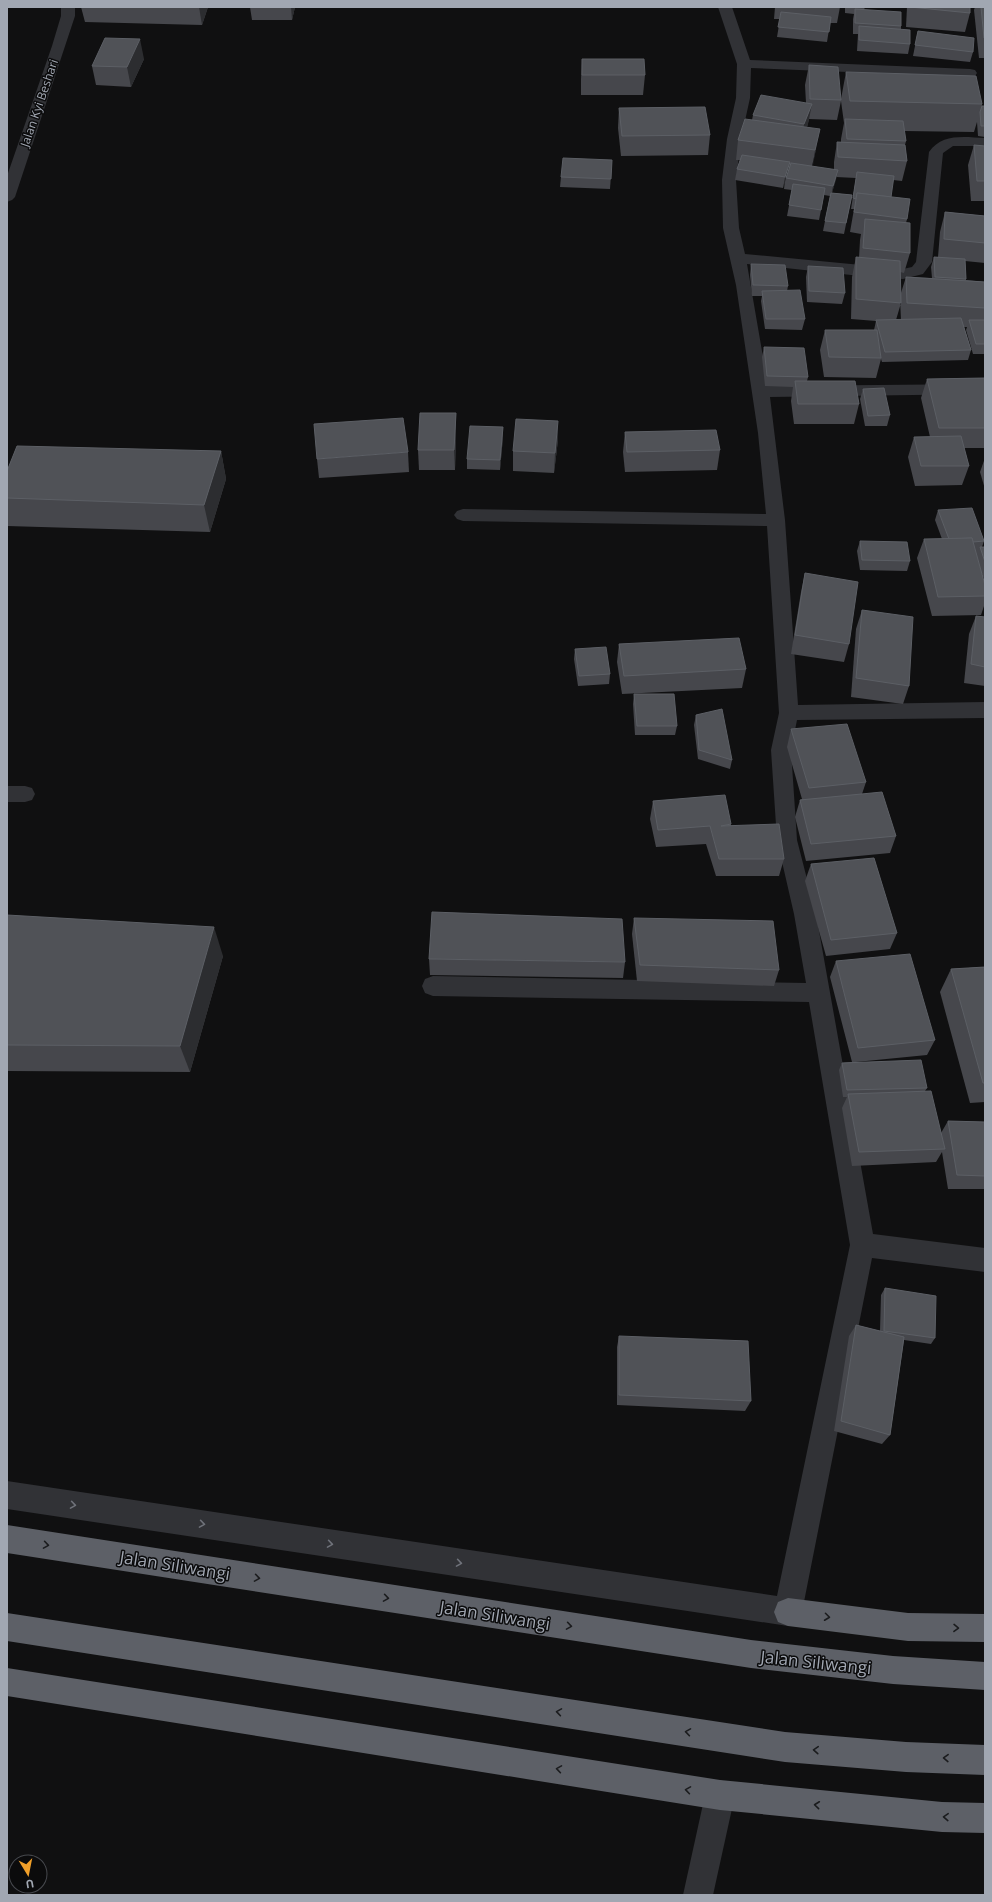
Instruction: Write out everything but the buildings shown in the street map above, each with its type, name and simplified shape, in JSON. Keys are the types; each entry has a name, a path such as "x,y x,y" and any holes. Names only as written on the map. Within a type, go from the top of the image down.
{"highway":[{"name":"Jalan Siliwangi","path":"7,1539 751,1654 893,1670 985,1676"},
{"path":"788,1612 908,1626 985,1628"},
{"path":"7,1627 785,1747 906,1757 985,1760"},
{"path":"7,1682 720,1795 942,1817 985,1818"}],"street":[{"name":"Jalan Kyi Beshari","path":"7,198 68,16 68,7"},
{"path":"7,1495 788,1612 862,1245 805,914 787,840 781,750 789,713 776,520 760,392 744,285 730,228 729,180 734,139 743,98 744,64 725,7"},
{"path":"744,64 970,73"},
{"path":"738,258 870,272 904,274 917,271 924,262 936,152 944,143 950,141 985,142"},
{"path":"760,392 985,389"},
{"path":"463,515 776,520"},
{"path":"789,713 985,710"},
{"path":"433,986 818,993"},
{"path":"862,1245 985,1260"},
{"path":"698,1895 720,1795"}]}
